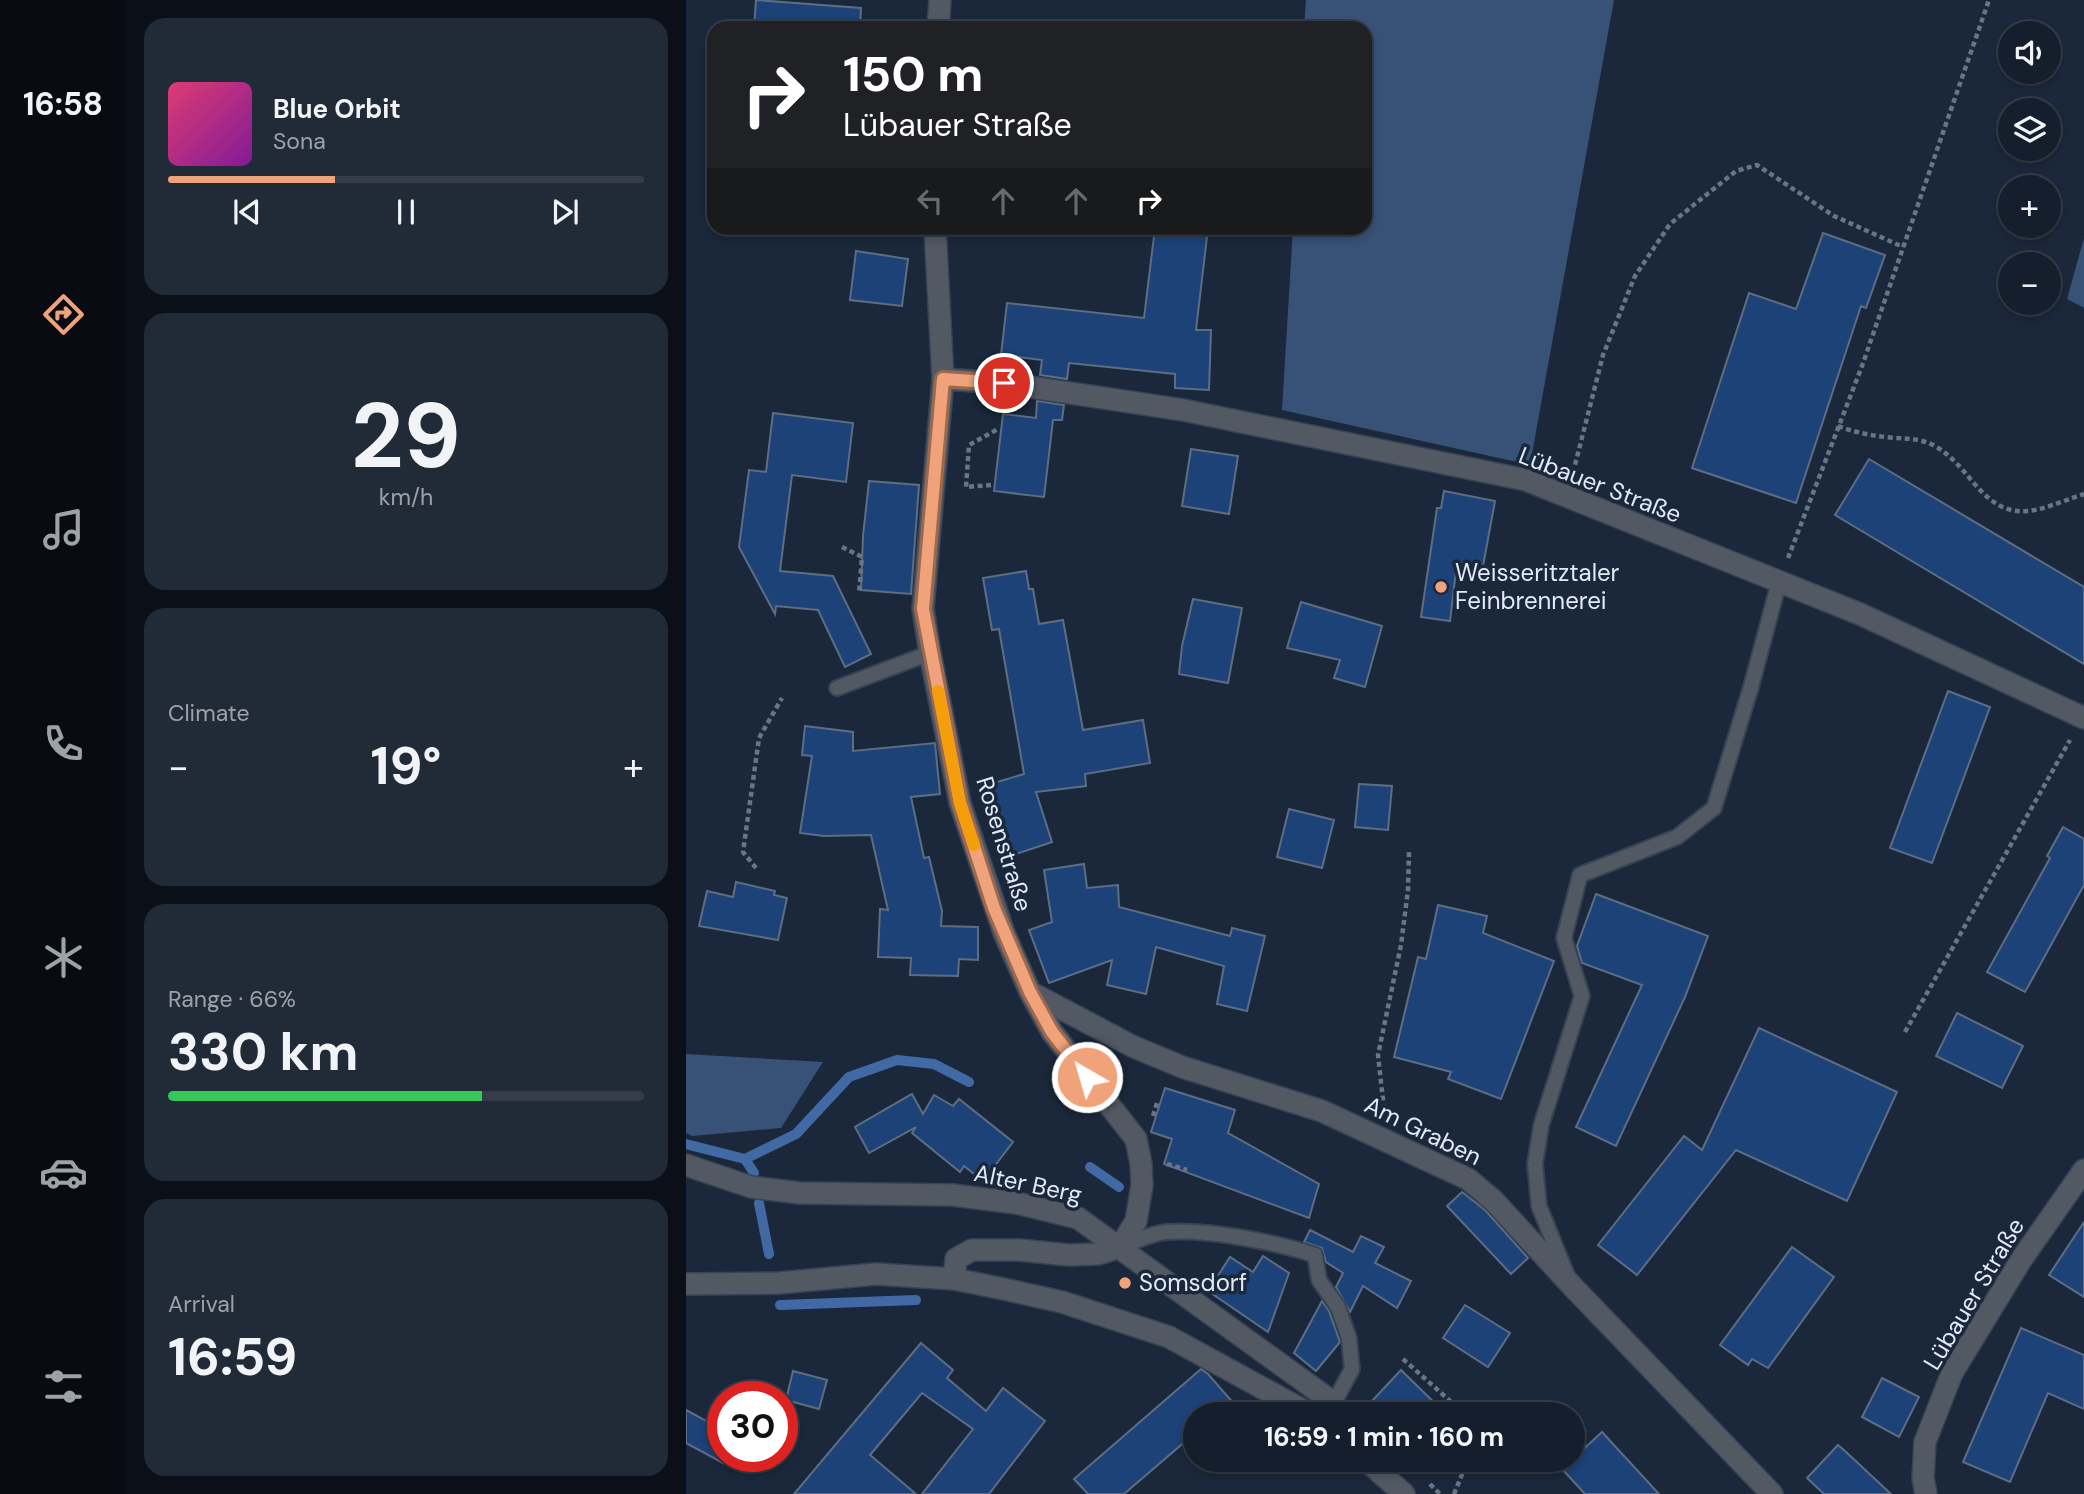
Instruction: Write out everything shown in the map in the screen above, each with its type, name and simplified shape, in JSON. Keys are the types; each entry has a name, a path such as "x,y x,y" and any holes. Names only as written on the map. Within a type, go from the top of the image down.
{"street":[{"path":"938,21 940,0"},
{"name":"Rosenstraße","path":"935,235 943,379 923,609 930,653 960,803 994,908 1030,992 1052,1032 1136,1139 1142,1185 1136,1221 1120,1247"},
{"name":"Lübauer Straße","path":"943,379 1004,383 1183,410 1525,480 1860,614 2084,717"},
{"name":"Am Graben","path":"1030,992 1144,1051 1182,1067 1322,1111 1468,1179 1494,1201 1772,1494"},
{"name":"Alter Berg","path":"686,1165 751,1187 800,1193 953,1195 1016,1203 1078,1218 1120,1247 1322,1402"},
{"name":"Lübauer Straße","path":"1926,1494 1923,1478 1925,1443 1952,1373 2021,1260 2084,1170"},
{"path":"954,1279 956,1259 972,1250 1019,1250 1069,1255 1098,1254 1120,1247"},
{"path":"686,1284 779,1283 876,1274 954,1279 1062,1302 1168,1337 1288,1402"},
{"path":"1379,1472 1404,1494"}],"lane":[{"path":"1572,1286 1539,1206 1535,1164 1541,1126 1582,996 1564,939 1580,875 1677,837 1714,808 1751,688 1779,582"},
{"path":"837,688 930,653"},
{"path":"1120,1247 1164,1232 1197,1233 1282,1244 1315,1255 1319,1280 1338,1307 1349,1338 1352,1369 1335,1402"}],"path":[{"path":"1779,582 1903,247 1989,0"},
{"path":"1567,497 1604,355 1635,276 1670,224 1736,171 1756,165 1834,216 1903,247"},
{"path":"1838,426 1858,434 1915,438 1934,446 1958,463 1986,497 2008,511 2031,512 2084,494"},
{"path":"991,485 966,487 967,453 969,445 998,429"},
{"path":"842,547 862,557 859,594"},
{"path":"756,868 743,852 760,738 782,698"},
{"path":"1905,1032 2084,717"},
{"path":"1396,1146 1384,1112 1377,1055 1401,945 1408,890 1409,852"},
{"path":"1403,1359 1451,1402"},
{"path":"1454,1494 1463,1472"}],"shaded area":[{"path":"1306,0 1614,0 1530,465 1282,410 1293,235 1372,235 1372,21 1304,21"},
{"path":"2084,238 2084,308 2067,299"},
{"path":"686,1054 823,1062 781,1128 692,1136 686,1133"}],"building":[{"path":"756,0 861,8 860,21 754,21"},
{"path":"1823,233 1885,255 1866,308 1861,306 1796,503 1692,468 1749,293 1796,309"},
{"path":"1154,235 1207,235 1196,330 1211,330 1209,390 1175,388 1175,374 1069,363 1067,379 1040,375 1042,360 1001,355 1007,303 1144,318"},
{"path":"856,251 908,259 902,306 850,300"},
{"path":"1037,401 1064,405 1062,420 1053,420 1044,497 994,491 1003,414 1036,418"},
{"path":"773,413 853,423 846,482 792,475 780,571 833,576 871,654 845,667 818,610 776,606 775,614 739,547 749,470 766,472"},
{"path":"1191,449 1238,456 1229,514 1182,506"},
{"path":"1869,459 2084,587 2084,664 1835,515"},
{"path":"869,481 919,485 911,594 861,590"},
{"path":"1444,491 1495,501 1483,566 1457,562 1450,621 1421,617 1437,508 1441,508"},
{"path":"1026,571 1029,589 1033,589 1039,624 1063,620 1083,730 1143,720 1150,763 1085,774 1086,786 1036,792 1052,842 1007,857 984,786 1024,774 999,629 992,630 983,578"},
{"path":"1193,599 1242,608 1228,683 1179,674 1182,646"},
{"path":"1301,602 1382,626 1365,687 1334,678 1340,660 1287,648"},
{"path":"1948,691 1990,707 1932,863 1890,848"},
{"path":"805,726 853,732 853,751 935,743 940,794 911,797 924,858 929,857 942,911 941,926 978,927 978,960 959,959 958,976 910,975 911,958 878,957 880,909 888,910 871,835 824,836 800,833 812,756 802,755"},
{"path":"1359,784 1392,786 1388,830 1355,827"},
{"path":"1289,809 1334,820 1322,868 1277,857"},
{"path":"2063,827 2084,839 2084,885 2025,992 1987,972 2050,858 2047,856"},
{"path":"1084,864 1087,888 1118,885 1119,907 1230,936 1232,928 1265,936 1247,1011 1217,1004 1224,966 1156,947 1146,994 1107,985 1112,960 1049,983 1029,930 1052,922 1044,870"},
{"path":"736,882 775,891 774,895 787,898 778,940 699,926 707,891 733,897"},
{"path":"1596,894 1708,936 1685,997 1616,1146 1576,1127 1642,985 1582,963 1577,946"},
{"path":"1438,905 1487,916 1483,933 1554,961 1501,1099 1448,1079 1451,1072 1394,1057 1418,957 1426,959"},
{"path":"1957,1013 2023,1046 2002,1088 1936,1056"},
{"path":"1759,1028 1897,1092 1847,1201 1736,1150 1637,1275 1598,1245 1684,1136 1702,1150"},
{"path":"1165,1088 1235,1110 1228,1133 1319,1184 1309,1218 1164,1164 1172,1139 1151,1132"},
{"path":"912,1094 923,1114 934,1095 953,1106 959,1099 1013,1142 983,1181 964,1166 960,1172 912,1133 916,1127 869,1153 855,1127"},
{"path":"1462,1192 1485,1210 1528,1258 1511,1274 1447,1206"},
{"path":"2084,1222 2084,1297 2049,1275"},
{"path":"1310,1230 1353,1252 1361,1236 1384,1247 1375,1263 1411,1281 1397,1308 1363,1286 1350,1312 1336,1287 1343,1273 1326,1262 1322,1248 1304,1242"},
{"path":"1792,1247 1834,1277 1768,1368 1752,1359 1748,1365 1720,1345"},
{"path":"1263,1256 1289,1273 1268,1332 1208,1291 1230,1257 1253,1272"},
{"path":"1322,1301 1329,1311 1340,1342 1316,1371 1294,1353"},
{"path":"1465,1305 1510,1333 1488,1367 1443,1338"},
{"path":"2021,1328 2084,1355 2084,1409 2048,1393 2010,1482 1963,1462"},
{"path":"921,1343 953,1370 947,1378 986,1411 1003,1388 1045,1421 989,1494 922,1494 973,1429 922,1393 870,1455 916,1494 794,1494"},
{"path":"1201,1369 1232,1402 1183,1402 1183,1443 1124,1494 1088,1494 1074,1479"},
{"path":"1401,1370 1434,1402 1371,1402"},
{"path":"793,1371 827,1380 819,1409 798,1403 798,1381 791,1381"},
{"path":"1882,1378 1919,1397 1899,1437 1862,1417"},
{"path":"686,1410 707,1421 707,1454 686,1443"},
{"path":"1602,1432 1659,1494 1585,1494 1565,1472 1585,1472 1585,1448"},
{"path":"1838,1445 1891,1494 1824,1494 1807,1478"}],"waterway":[{"path":"686,1144 745,1159 796,1134 849,1077 897,1060 934,1064 969,1082"},
{"path":"745,1159 754,1173"},
{"path":"1090,1167 1119,1187"},
{"path":"759,1203 769,1254"},
{"path":"780,1305 916,1300"}],"slow traffic":[{"path":"938,691 960,803 974,845"}],"place":[{"name":"Weisseritztaler Feinbrennerei","path":"1441,587"},
{"name":"Somsdorf","path":"1125,1283"}],"route":[{"path":"1004,383 943,379 923,609 960,803 994,908 1030,992 1052,1032 1087,1077"}]}
